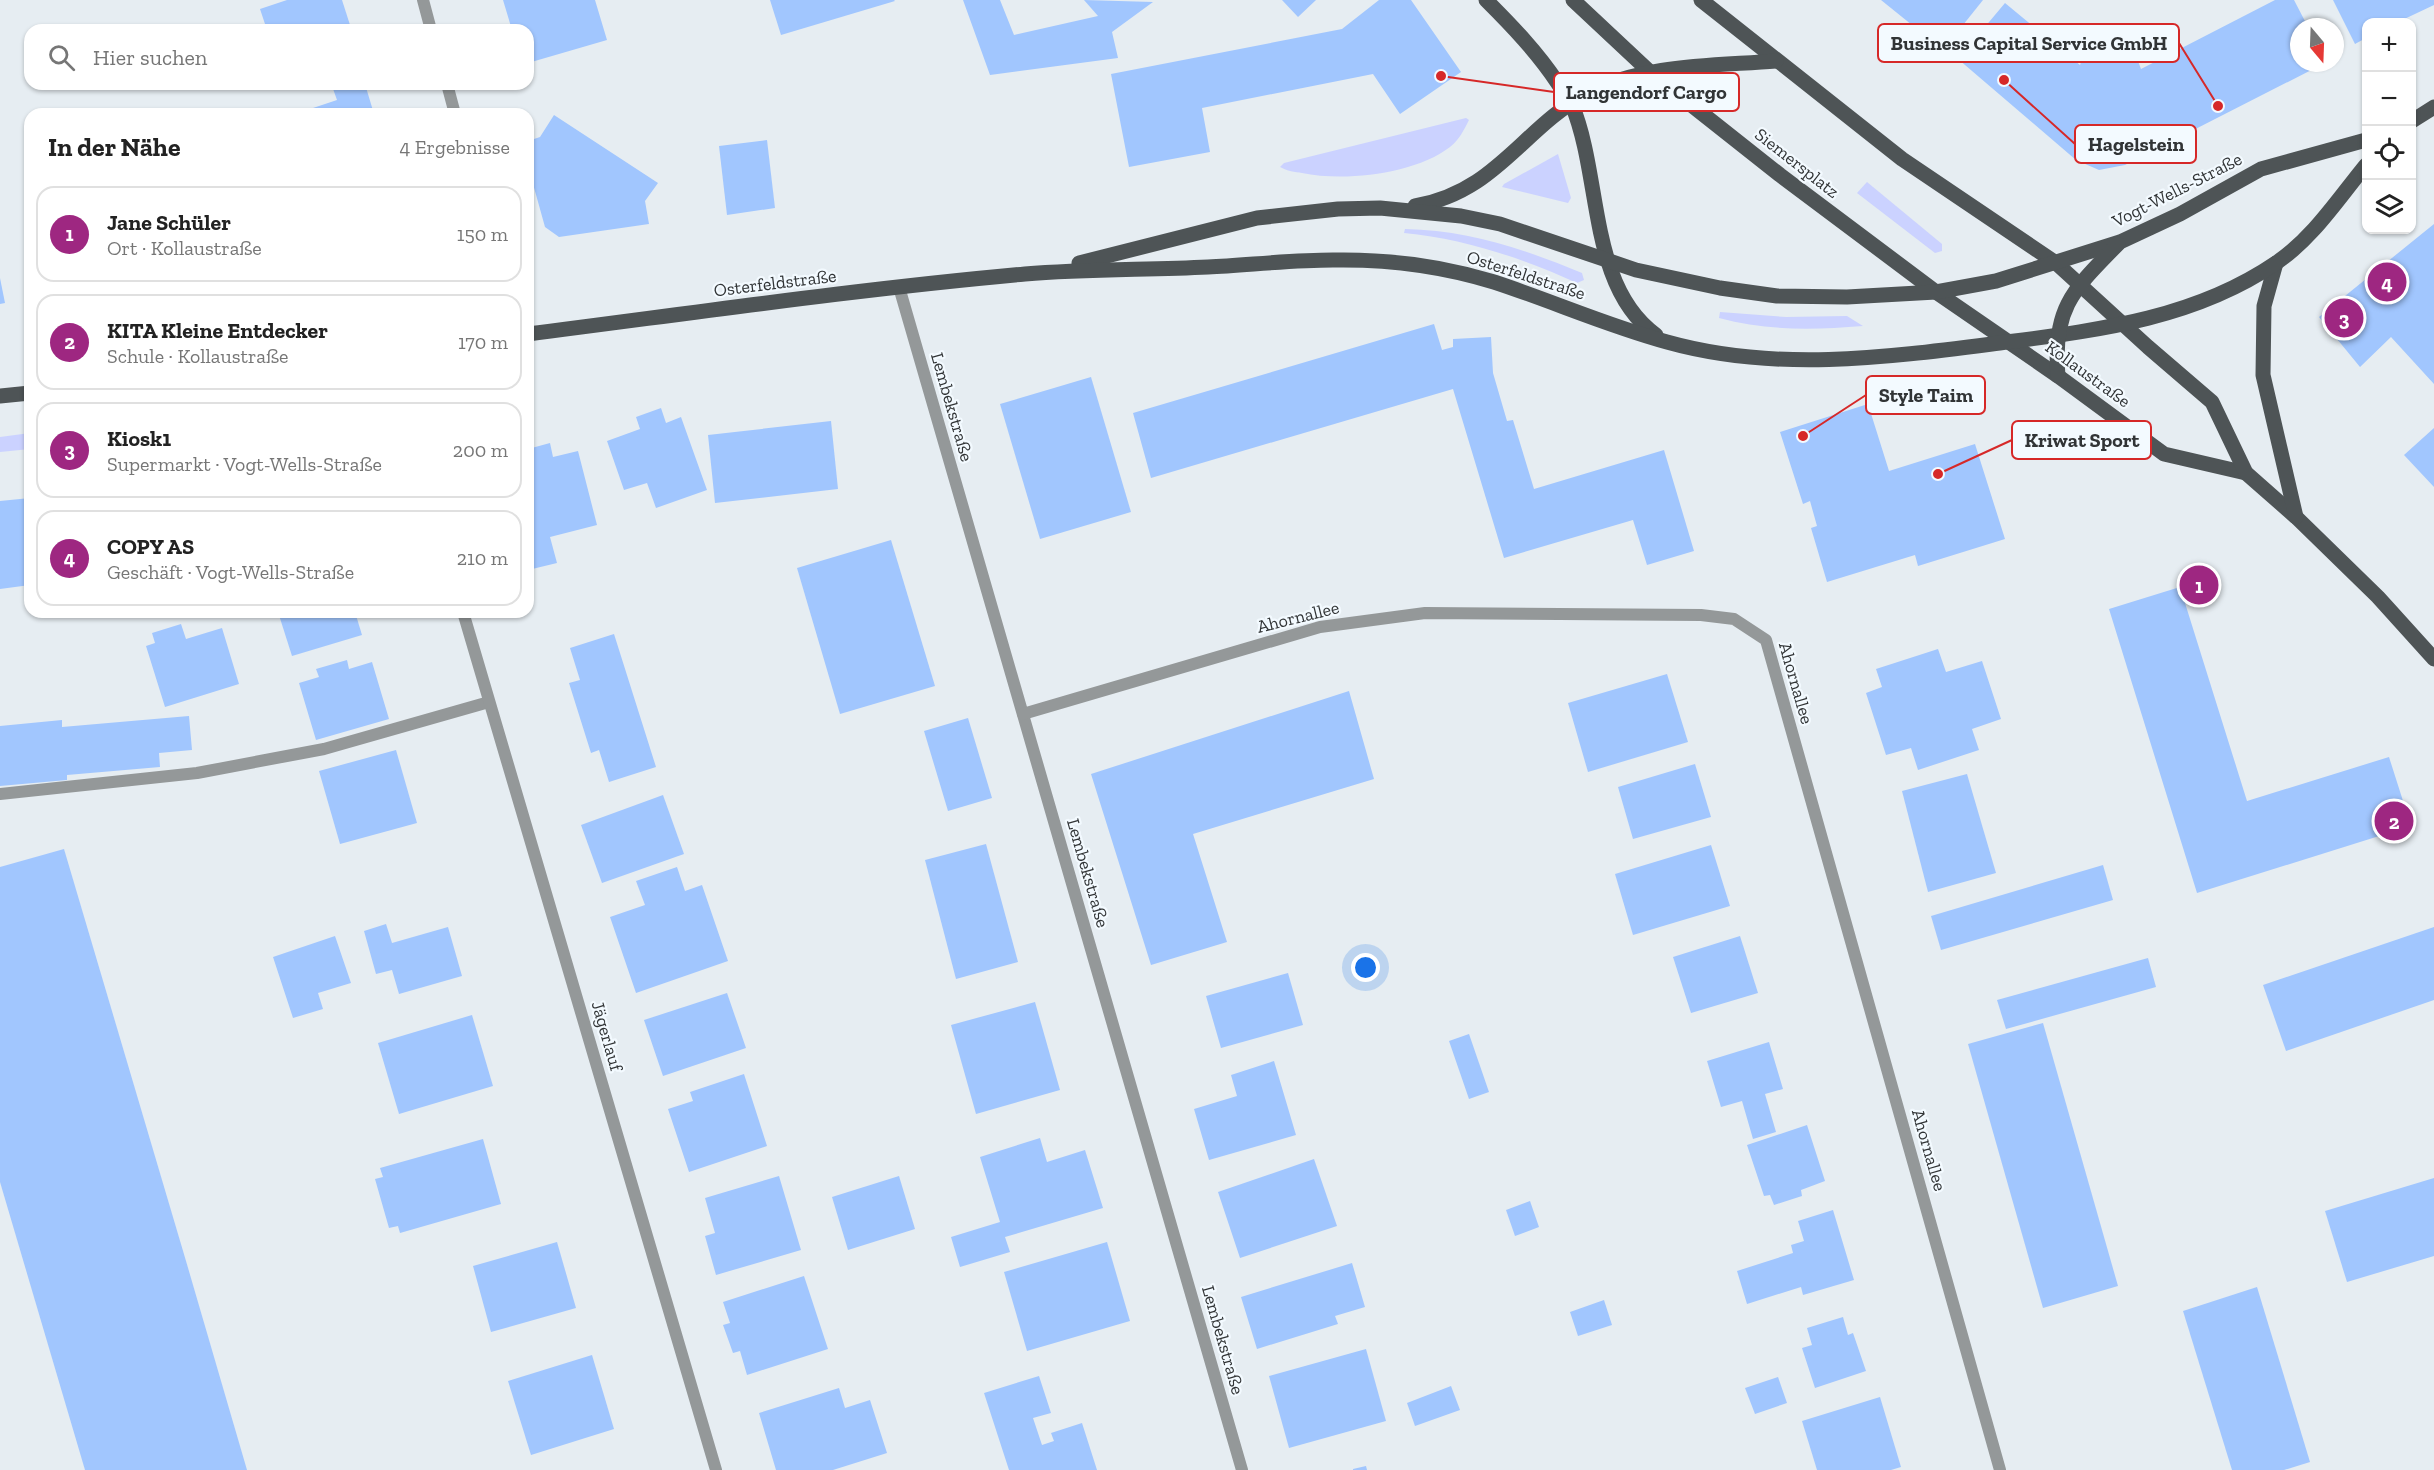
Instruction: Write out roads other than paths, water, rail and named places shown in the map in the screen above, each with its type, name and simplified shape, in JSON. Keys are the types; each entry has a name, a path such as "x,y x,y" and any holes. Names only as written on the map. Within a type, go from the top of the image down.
{"main road":[{"path":"1486,0 1541,58 1571,103 1583,143 1615,285 1627,307 1644,327 1665,342"},
{"name":"Siemersplatz","path":"1573,0 1651,73 1780,175 1936,292 2008,342"},
{"path":"1701,0 1902,159 2056,264 2125,325"},
{"path":"1400,209 1444,198 1487,176 1571,103 1606,85 1651,73 1776,61"},
{"path":"2416,118 2434,107"},
{"name":"Vogt-Wells-Straße","path":"1936,292 1996,281 2120,242 2180,214 2260,169 2362,141"},
{"path":"2008,342 2125,325 2201,303 2243,283 2276,263 2303,242 2362,171"},
{"name":"Osterfeldstraße","path":"1026,274 1109,257 1257,218 1338,209 1400,209 1461,216 1500,224 1654,275 1777,296 1876,297 1936,292"},
{"path":"2058,376 2057,336 2063,314 2079,285 2120,242"},
{"name":"Osterfeldstraße","path":"534,333 899,287 1026,274 1329,260 1414,264 1490,281 1665,342 1759,359 1852,360 2008,342"},
{"path":"2276,263 2264,306 2263,375 2296,517"},
{"name":"Kollaustraße","path":"2125,325 2212,402 2246,473 2296,517 2378,597 2434,659"},
{"name":"Kollaustraße","path":"2008,342 2164,454 2246,473"},
{"path":"0,396 24,394"}],"street":[{"path":"423,0 430,24"},
{"path":"449,90 453,108"},
{"name":"Lembekstraße","path":"899,287 1242,1470"},
{"name":"Ahornallee","path":"1023,714 1320,627 1425,613 1701,615 1734,619 1766,640 2000,1470"},
{"name":"Jägerlauf","path":"465,618 716,1470"},
{"path":"0,794 197,773 324,749 489,702"}],"place":[{"name":"Langendorf Cargo","path":"1441,76"},
{"name":"Hagelstein","path":"2004,80"},
{"name":"Business Capital Service GmbH","path":"2218,106"},
{"name":"COPY AS","path":"2387,282"},
{"name":"Kiosk1","path":"2344,318"},
{"name":"Style Taim","path":"1803,436"},
{"name":"Kriwat Sport","path":"1938,474"},
{"name":"Jane Schüler","path":"2199,585"},
{"name":"KITA Kleine Entdecker","path":"2394,821"}]}
